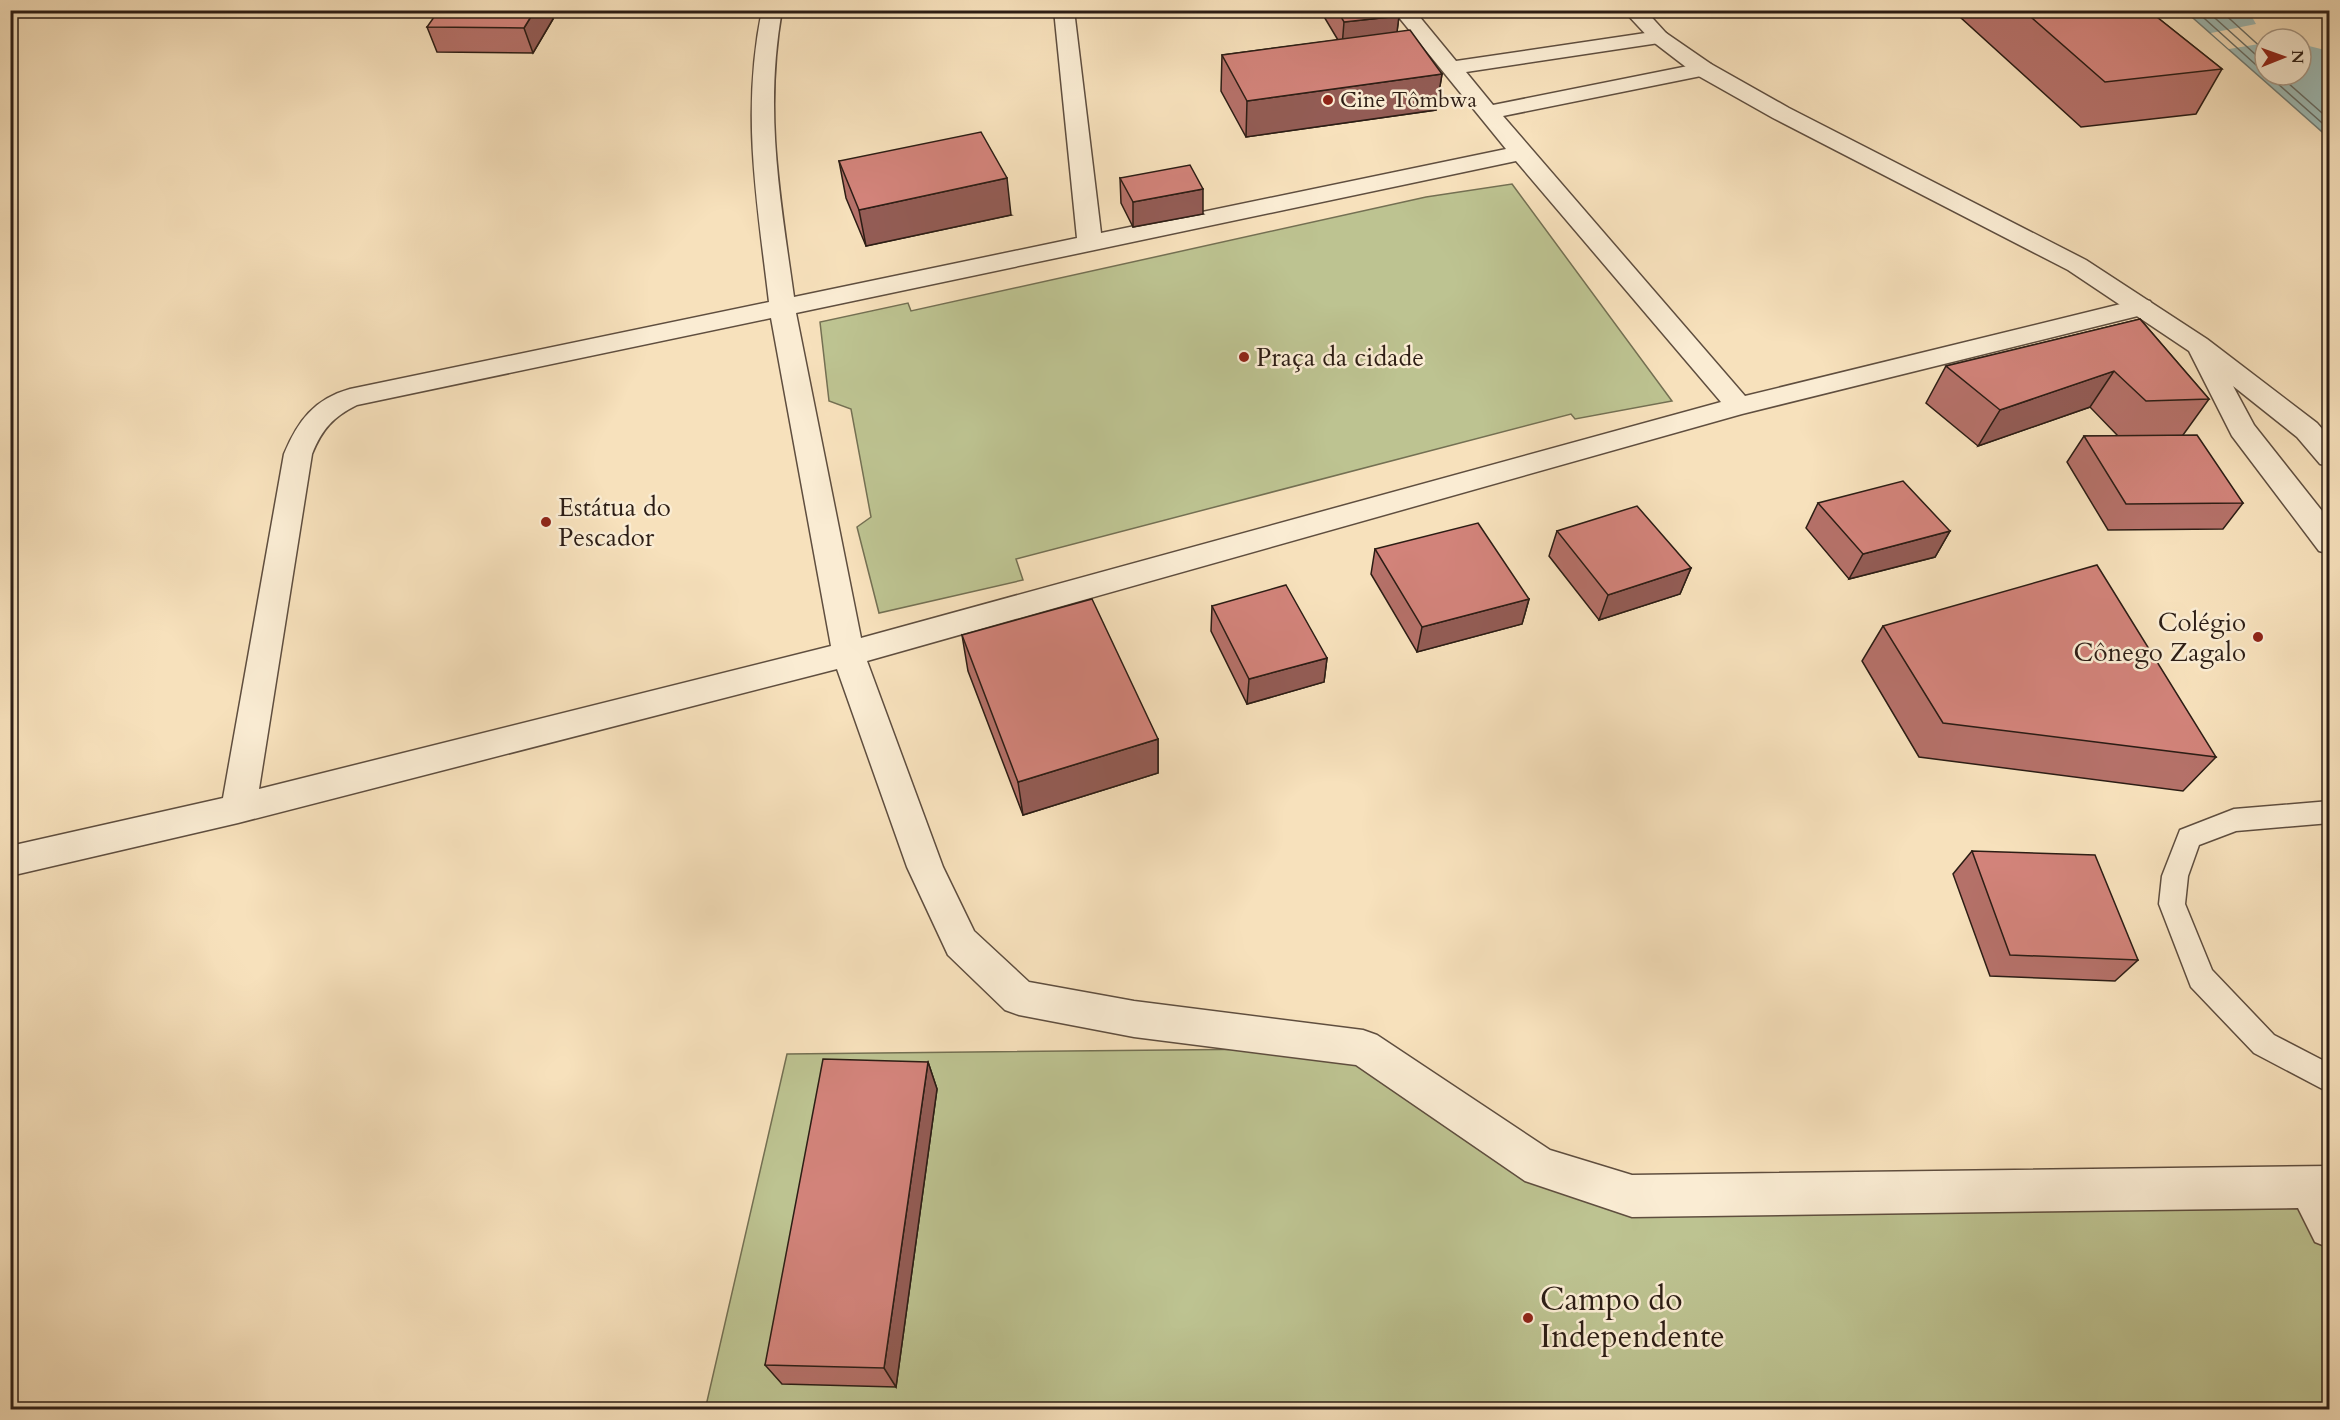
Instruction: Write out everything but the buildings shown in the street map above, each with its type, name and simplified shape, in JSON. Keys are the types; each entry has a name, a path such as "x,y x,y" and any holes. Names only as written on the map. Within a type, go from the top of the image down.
{"street":[{"path":"772,10 765,47 761,97 764,153 782,307 848,654 925,867 962,943 1020,998 1134,1019 1363,1048 1540,1167 1632,1196 2319,1187 2330,1227"},
{"path":"1064,10 1090,245"},
{"path":"1403,10 1487,113 1739,406"},
{"path":"1633,10 1659,37 1703,69 1782,113 2077,264 2198,345 2307,430 2330,458"},
{"path":"1451,68 1659,37"},
{"path":"1487,113 1703,69"},
{"path":"238,809 298,454 310,424 328,407 350,398 1521,153"},
{"path":"10,861 238,809 848,654 1739,406 2141,307"},
{"path":"2198,345 2242,429 2330,543"}],"lane":[{"path":"2330,812 2234,820 2189,838 2175,876 2172,904 2201,978 2264,1044 2322,1078 2330,1079"}],"green space":[{"name":"Praça da cidade","path":"1512,184 1672,401 1575,419 1571,414 1016,559 1023,580 879,613 857,527 871,517 851,409 829,401 820,322 908,303 911,311 1426,197"},
{"name":"Campo do Independente","path":"1363,1048 1632,1196 2309,1187 2329,1227 2329,1409 705,1410 787,1054"}],"water":[{"path":"2185,11 2329,11 2329,138 2271,87 2313,87 2313,27 2253,27 2253,71"}],"pier":[{"path":"2283,10 2329,11 2329,51 2313,47 2313,27 2253,27 2253,45 2229,49 2211,33 2256,24 2252,17"}],"place":[{"name":"Cine Tômbwa","path":"1328,100"},
{"name":"Praça da cidade","path":"1244,357"},
{"name":"Estátua do Pescador","path":"546,522"},
{"name":"Colégio Cônego Zagalo","path":"2258,637"},
{"name":"Campo do Independente","path":"1528,1318"}]}
